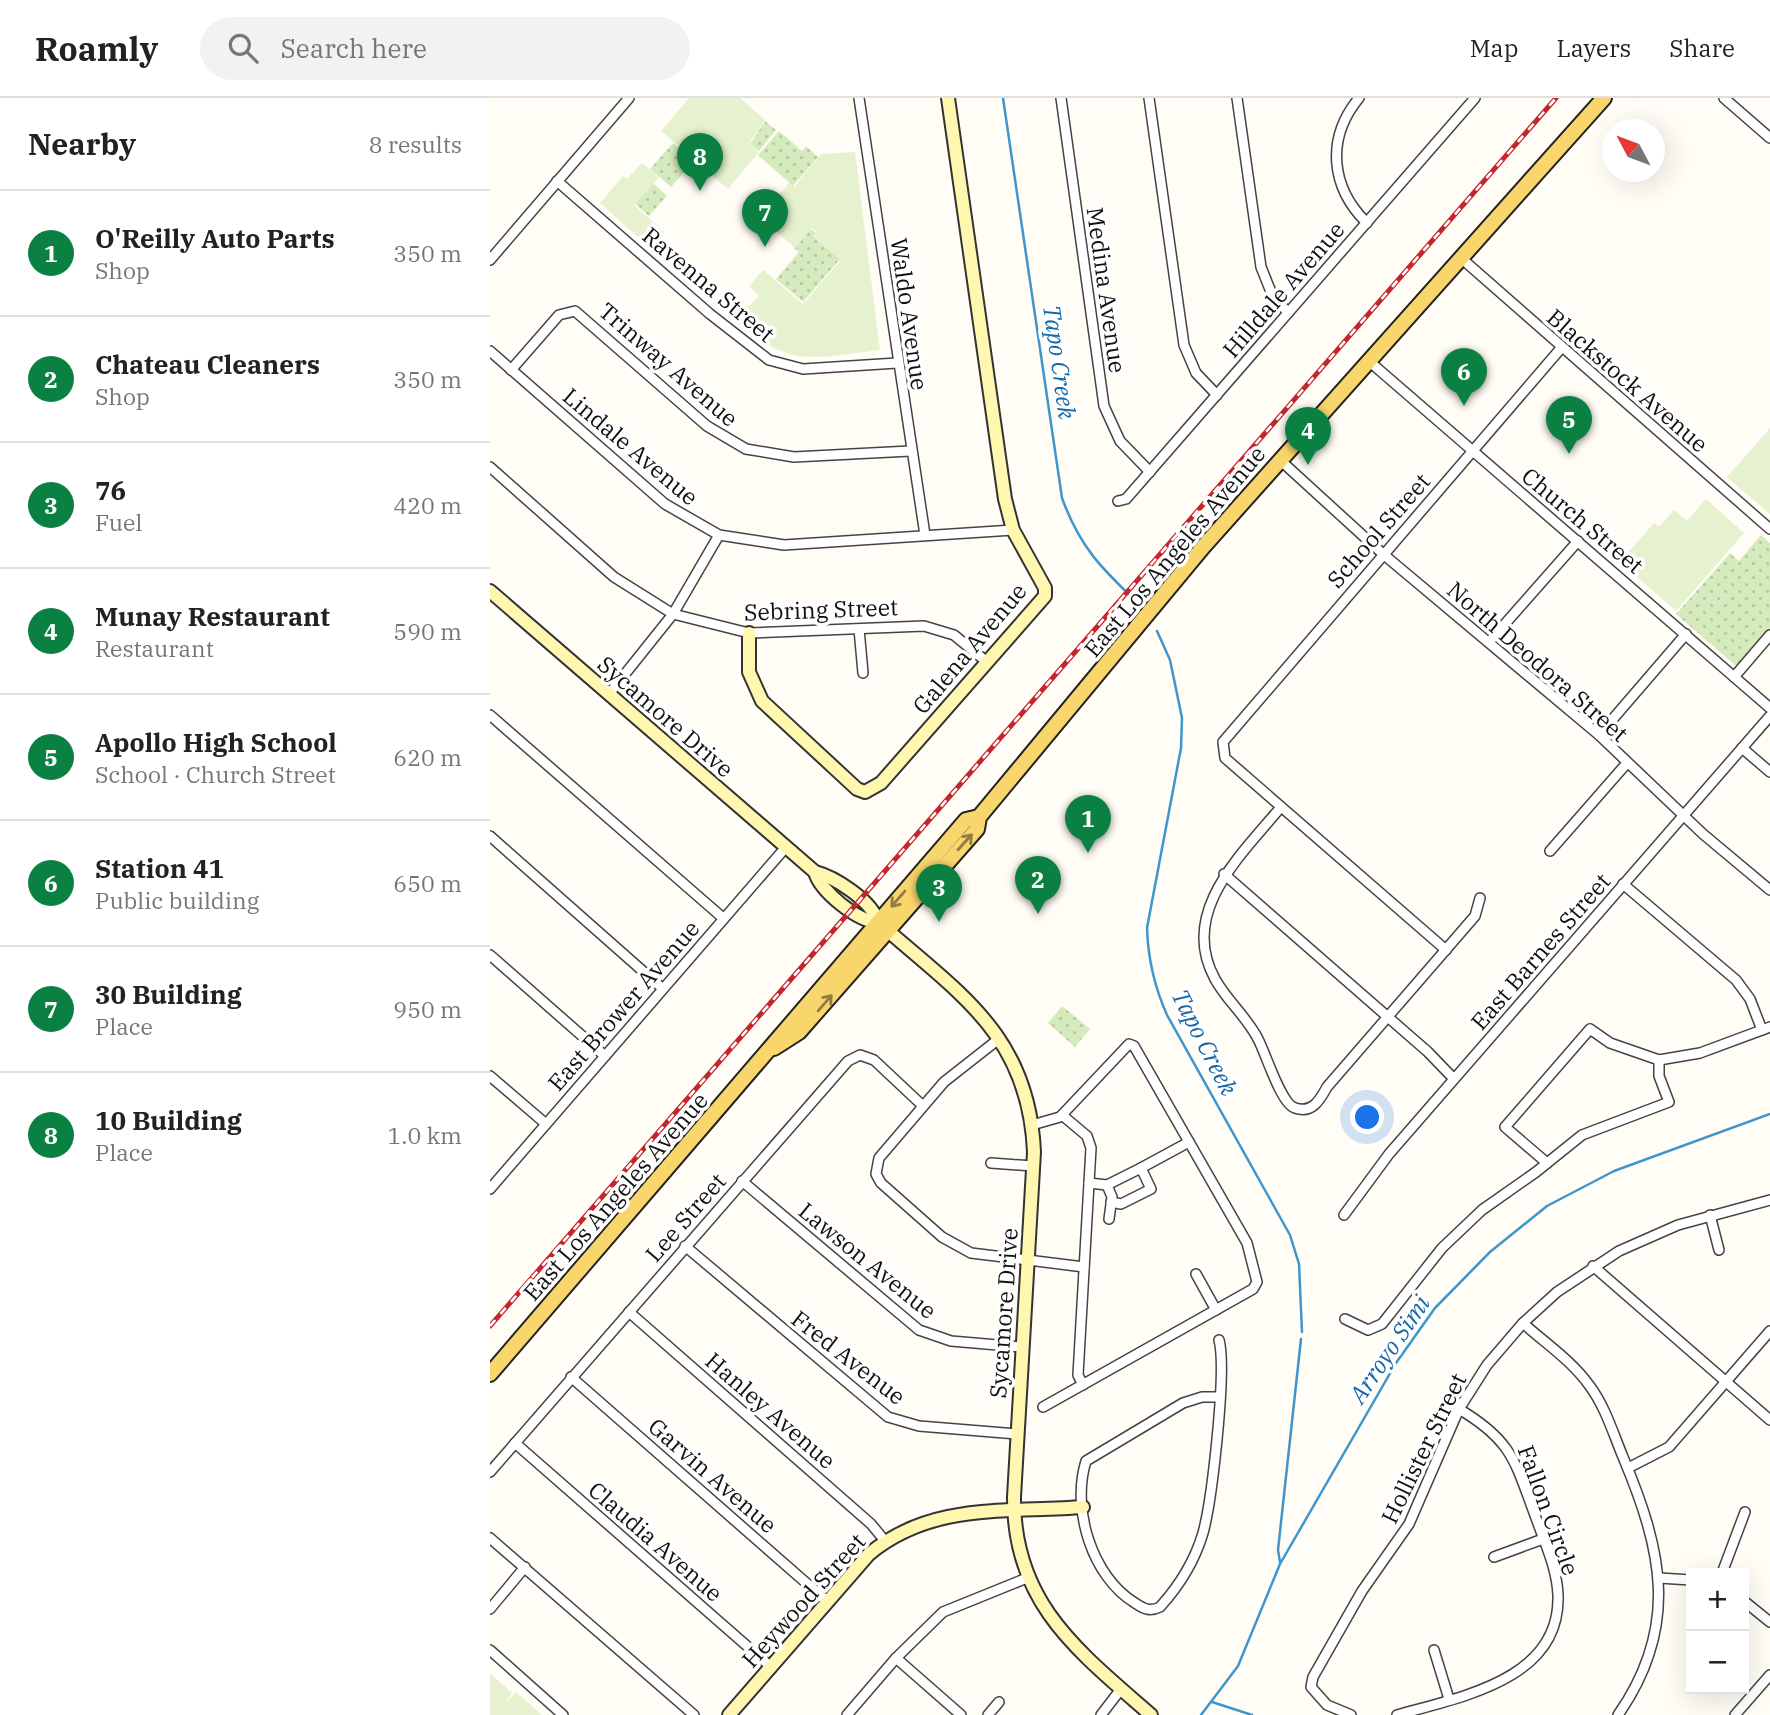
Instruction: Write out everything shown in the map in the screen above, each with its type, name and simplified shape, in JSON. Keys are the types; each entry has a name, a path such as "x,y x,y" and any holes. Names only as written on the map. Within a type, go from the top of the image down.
{"main road":[{"name":"East Los Angeles Avenue","path":"490,1374 774,1048 799,1032 966,820 979,817 1087,690 1164,593 1604,98"}],"street":[{"path":"490,260 629,98"},
{"name":"Waldo Avenue","path":"859,98 910,451 925,535"},
{"name":"Galena Avenue","path":"748,633 749,672 762,701 857,789 866,792 881,783 1045,596 1045,588 1013,530 1005,499 948,98"},
{"name":"Medina Avenue","path":"1061,98 1104,406 1120,441 1150,471"},
{"path":"1149,98 1184,345 1196,373 1217,395"},
{"path":"1237,98 1261,267 1271,292 1288,313"},
{"path":"1359,98 1340,128 1335,158 1341,188 1367,223"},
{"name":"Hilldale Avenue","path":"1118,501 1126,499 1475,98"},
{"path":"1724,98 1770,138"},
{"name":"Ravenna Street","path":"557,181 710,314 769,360 803,369 897,363"},
{"name":"Blackstock Avenue","path":"1461,258 1770,529"},
{"name":"Trinway Avenue","path":"511,370 559,315 575,311 707,426 737,445 794,457 910,451"},
{"name":"School Street","path":"1282,807 1225,758 1222,749 1224,740 1562,347"},
{"name":"Lindale Avenue","path":"490,351 665,505 719,535 784,545 1013,530"},
{"name":"Church Street","path":"1370,362 1770,708"},
{"name":"North Deodora Street","path":"1280,460 1382,554 1598,735 1770,890"},
{"name":"Sebring Street","path":"490,467 614,576 673,614 748,633 912,625 937,628 967,644 987,662"},
{"path":"609,694 673,614 719,535"},
{"path":"1489,642 1578,541"},
{"name":"Sycamore Drive","path":"490,592 815,872 826,875 875,912 883,926 971,1003 1000,1038 1022,1080 1032,1125 1033,1166 1017,1434 1014,1512 1016,1540 1027,1578 1046,1612 1064,1636 1151,1715"},
{"path":"859,629 863,673"},
{"path":"1598,735 1686,634"},
{"path":"1734,677 1770,635"},
{"path":"490,715 723,918"},
{"name":"East Barnes Street","path":"1344,1215 1390,1154 1454,1079 1770,716"},
{"path":"1742,748 1770,772"},
{"path":"1550,851 1627,763"},
{"path":"1446,950 1282,807 1224,874 1213,894 1207,916 1205,940 1208,963 1220,988 1257,1036 1278,1081 1282,1097 1287,1104 1298,1109 1317,1104 1327,1087 1446,950 1475,916 1480,898"},
{"path":"490,836 662,988"},
{"name":"East Brower Avenue","path":"490,1189 786,847"},
{"path":"1224,874 1388,1017 1454,1079"},
{"path":"1547,1163 1505,1127 1590,1029 1610,1044 1659,1060 1700,1053 1766,1029 1736,980 1623,884"},
{"path":"490,955 605,1056"},
{"path":"1000,1038 949,1078 923,1106 879,1158 876,1168 878,1180 958,1247 984,1256 1084,1267"},
{"path":"1032,1125 1062,1115 1129,1044 1135,1046 1247,1243 1257,1282 1253,1289 1043,1407"},
{"name":"Lee Street","path":"490,1472 742,1181 854,1057 866,1055 874,1060 923,1106"},
{"path":"1346,1319 1368,1329 1382,1324 1442,1248 1482,1210 1587,1132 1669,1102 1659,1076 1659,1060"},
{"path":"490,1076 546,1124"},
{"path":"1062,1115 1089,1141 1078,1376 1083,1385"},
{"path":"1089,1183 1108,1185 1189,1142"},
{"path":"991,1163 1033,1166"},
{"path":"1111,1202 1121,1205 1151,1189 1141,1168"},
{"name":"Lawson Avenue","path":"742,1181 919,1330 951,1341 1022,1347"},
{"path":"1108,1185 1111,1202 1109,1219"},
{"name":"Hollister Street","path":"1351,1715 1327,1705 1313,1692 1313,1677 1362,1591 1409,1524 1459,1409 1487,1365 1523,1323 1557,1292 1593,1266 1649,1236 1710,1215 1770,1200"},
{"path":"1710,1215 1719,1250"},
{"name":"Fred Avenue","path":"685,1246 888,1417 919,1426 1017,1434"},
{"path":"1593,1266 1770,1420"},
{"path":"1196,1274 1216,1310"},
{"name":"Hanley Avenue","path":"629,1312 871,1524 885,1541"},
{"path":"1523,1323 1591,1386 1651,1527 1659,1578 1658,1615 1649,1654 1634,1689 1618,1715"},
{"path":"1628,1468 1669,1447 1770,1331"},
{"path":"1219,1340 1223,1356 1219,1397 1203,1532 1183,1576 1160,1607 1153,1610 1142,1608 1126,1598 1112,1583 1091,1547 1083,1507 1084,1467 1091,1456 1183,1403 1219,1397"},
{"name":"Garvin Avenue","path":"571,1377 828,1602"},
{"name":"Fallon Circle","path":"1397,1715 1513,1676 1532,1661 1546,1642 1556,1619 1558,1593 1555,1572 1507,1447 1488,1426 1459,1409"},
{"name":"Claudia Avenue","path":"515,1443 771,1667"},
{"name":"Heywood Street","path":"729,1715 869,1554 885,1541 913,1526 942,1516 1083,1507"},
{"path":"1724,1568 1745,1512"},
{"path":"490,1538 694,1715"},
{"path":"1494,1557 1543,1539"},
{"path":"490,1609 525,1567"},
{"path":"847,1715 896,1658 943,1612 1027,1578"},
{"path":"1659,1578 1686,1580"},
{"path":"1749,1605 1770,1622"},
{"path":"490,1650 563,1715"},
{"path":"1434,1650 1449,1699"},
{"path":"896,1658 961,1715"},
{"path":"1735,1715 1770,1675"},
{"path":"1101,1715 1121,1689"},
{"path":"988,1715 999,1702"}],"green space":[{"path":"689,98 740,98 765,120 749,143 759,152 728,189 661,131"},
{"path":"765,121 776,130 759,151 750,144"},
{"path":"779,131 802,151 806,146 818,157 793,186 758,155"},
{"path":"673,143 694,161 671,187 650,169"},
{"path":"855,152 880,350 831,356 797,356 766,343 725,314 738,300 747,308 759,296 749,286 763,270 803,304 841,260 814,236 817,232 812,228 795,248 760,217 789,183 794,187 821,154"},
{"path":"642,163 659,178 634,205 664,232 650,248 600,203 623,176 627,179"},
{"path":"653,183 667,196 649,216 635,204"},
{"path":"811,229 816,233 813,236 840,259 803,302 776,279 799,252 794,248"},
{"path":"1770,428 1770,514 1727,477"},
{"path":"1706,499 1744,533 1676,611 1620,562 1654,523 1659,527 1674,510 1687,521"},
{"path":"1761,535 1770,543 1770,628 1736,666 1676,614 1730,553 1739,561"},
{"path":"1062,1006 1090,1029 1075,1047 1048,1023"},
{"path":"490,1673 512,1693 505,1703 516,1692 542,1715 490,1715"}],"waterway":[{"name":"Tapo Creek","path":"1003,98 1062,498 1085,545 1115,581 1140,605"},
{"name":"Tapo Creek","path":"1157,631 1170,660 1182,718 1181,748 1147,928 1152,973 1167,1015 1290,1235 1299,1264 1302,1332"},
{"name":"Arroyo Simi","path":"1201,1715 1238,1666 1280,1564 1396,1363 1435,1308 1490,1252 1547,1206 1614,1171 1770,1114"},
{"name":"Tapo Creek","path":"1280,1562 1278,1550 1301,1339"},
{"path":"1212,1702 1252,1715"}],"railway":[{"path":"490,1326 1556,98"}],"place":[{"name":"10 Building","path":"700,191"},
{"name":"30 Building","path":"765,247"},
{"name":"Station 41","path":"1464,406"},
{"name":"Apollo High School","path":"1569,454"},
{"name":"Munay Restaurant","path":"1308,465"},
{"name":"O'Reilly Auto Parts","path":"1088,853"},
{"name":"Chateau Cleaners","path":"1038,914"},
{"name":"76","path":"939,922"}]}
